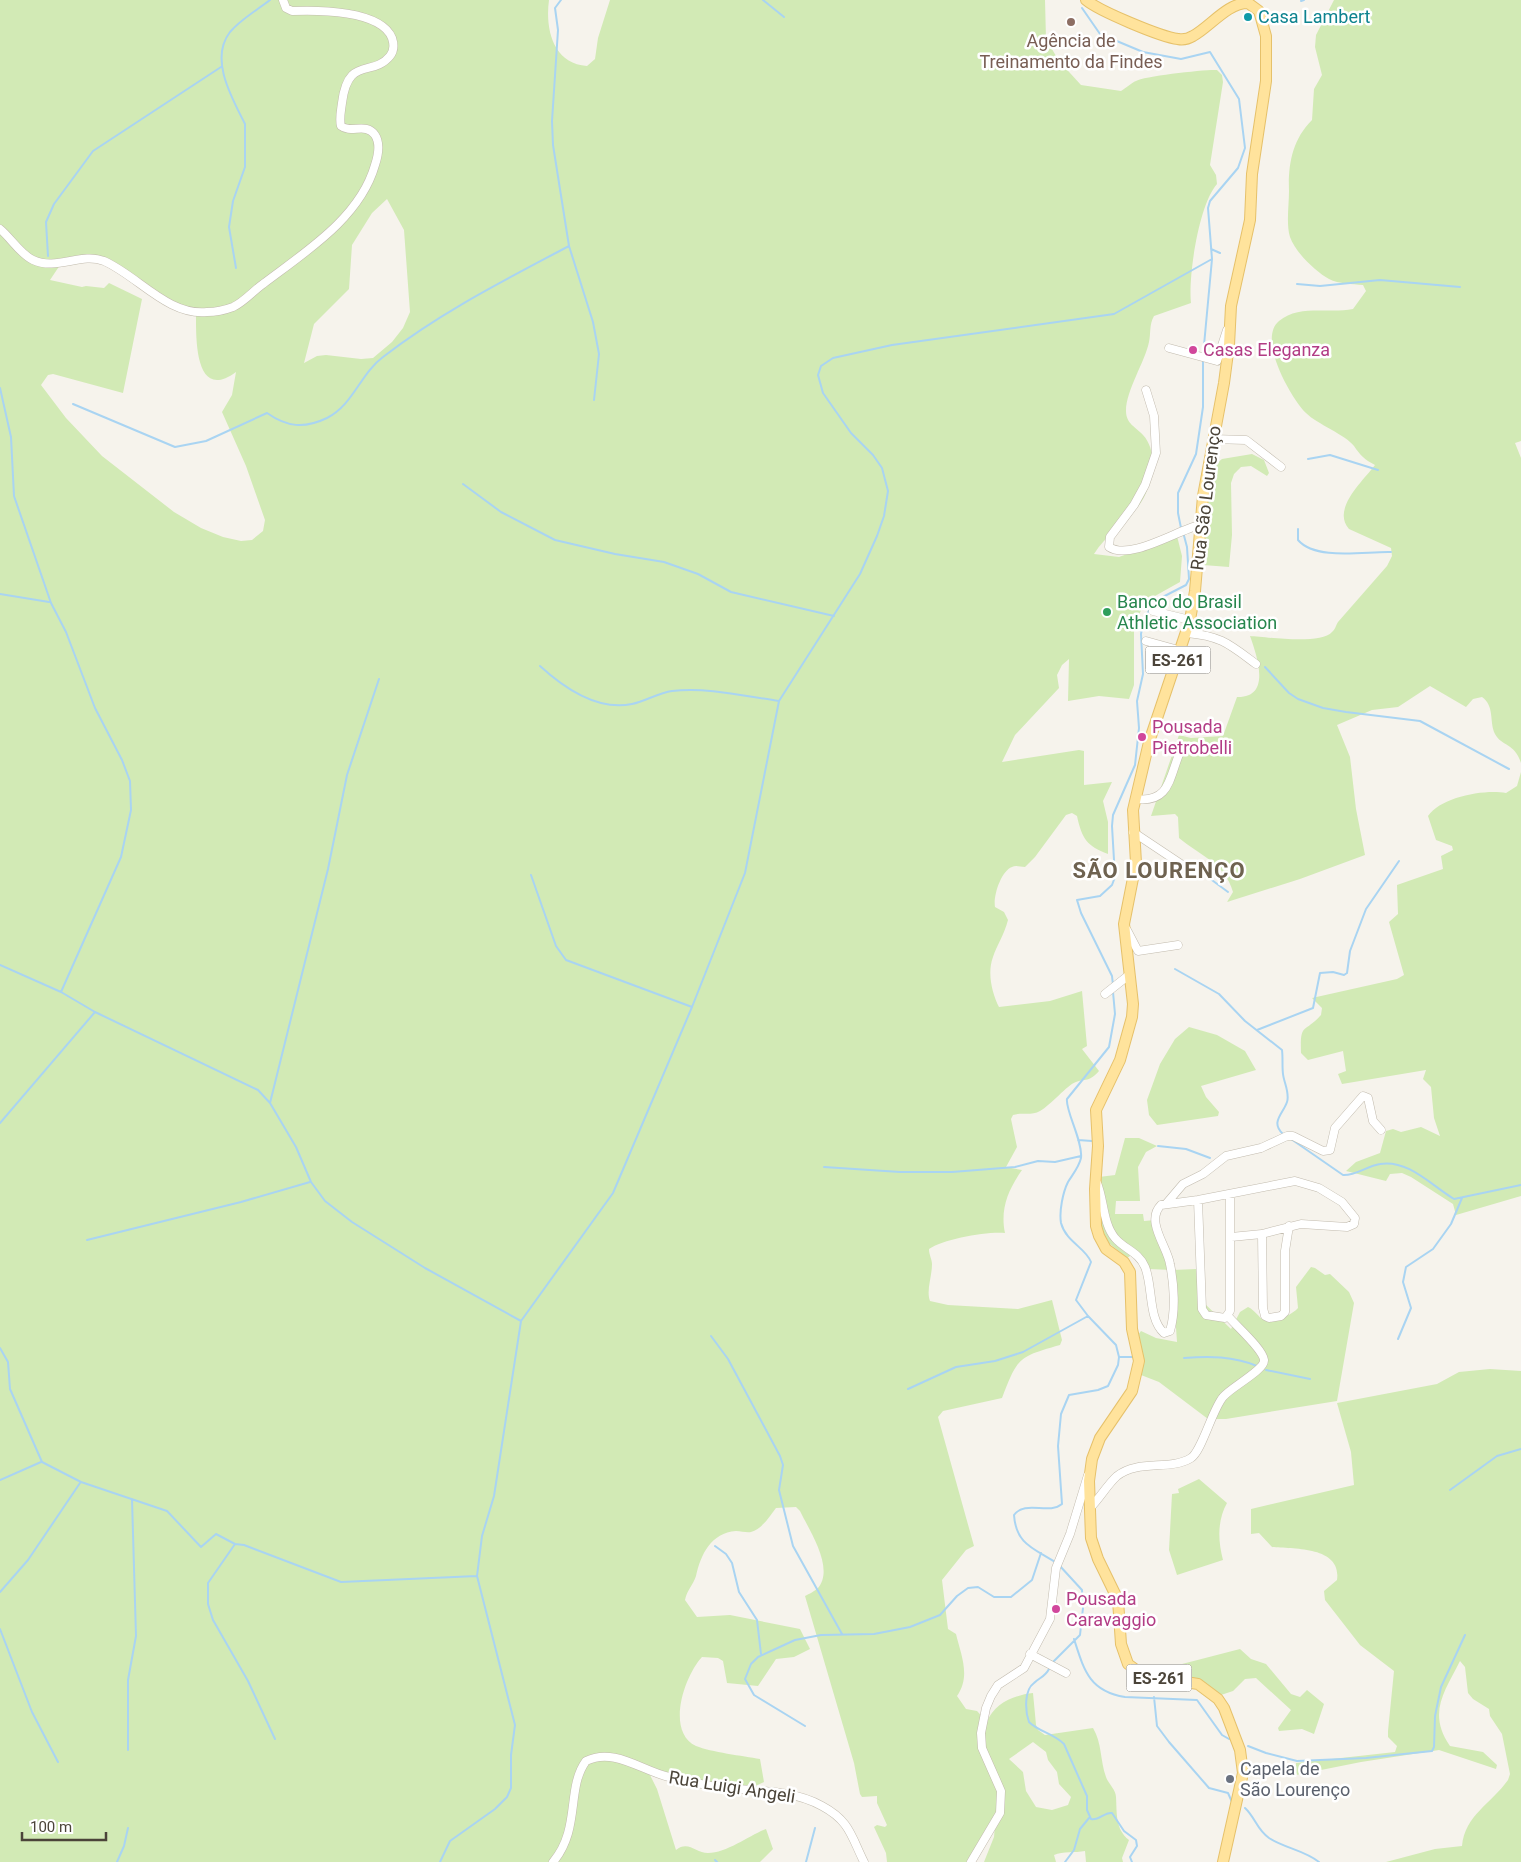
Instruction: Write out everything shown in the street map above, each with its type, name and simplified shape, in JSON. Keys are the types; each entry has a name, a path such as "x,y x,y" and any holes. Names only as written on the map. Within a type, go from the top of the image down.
{"main road":[{"name":"Rua São Lourenço","path":"1086,0 1095,6 1142,26 1179,39 1193,36 1236,4 1248,1 1259,11 1266,36 1266,81 1252,174 1249,232 1234,288 1224,383 1212,439 1200,525 1195,592 1182,651 1149,742 1136,799 1133,832 1135,871 1124,924 1128,975 1133,1004 1128,1033 1120,1060 1096,1110 1098,1146 1096,1226 1098,1236 1106,1249 1124,1262 1130,1272 1132,1329 1139,1361 1132,1391 1100,1438 1092,1459 1090,1471"},
{"name":"ES-261","path":"1090,1471 1090,1508 1094,1549 1118,1600 1121,1644 1128,1664 1143,1675 1198,1684 1208,1690 1224,1708 1240,1750 1242,1783 1223,1862"}],"street":[{"path":"0,229 31,259 43,264 57,265 88,259 102,260 174,306 194,313 232,307 297,258 347,215 372,176 377,159 377,140 371,131 365,128 346,129 341,126 343,95 354,74 386,60 394,50 394,45 390,34 384,28 369,20 332,11 292,11 286,8 283,0"},
{"path":"1169,348 1215,361 1219,360 1230,316"},
{"path":"1146,390 1154,416 1156,453 1145,485 1134,505 1110,537 1108,544 1111,549 1116,550 1138,549 1175,532 1200,525"},
{"path":"1212,439 1246,440 1281,468"},
{"path":"1153,611 1190,620"},
{"path":"1187,632 1211,635 1226,642 1256,664"},
{"path":"1146,641 1182,651"},
{"path":"1136,799 1148,800 1162,795 1166,790 1180,752"},
{"path":"1133,832 1196,874"},
{"path":"1124,924 1138,951 1178,945"},
{"path":"1110,990 1128,975"},
{"path":"1096,1178 1108,1227 1114,1237 1139,1257 1145,1266 1154,1312 1160,1329 1167,1333 1170,1331 1172,1324 1170,1266 1155,1217 1157,1209 1166,1204 1183,1184 1203,1174 1226,1156 1261,1148 1287,1136 1293,1136 1323,1150 1330,1150 1335,1128 1363,1096 1368,1098 1371,1116 1381,1130"},
{"path":"1166,1204 1198,1200 1289,1182 1300,1182 1319,1188 1342,1202 1354,1214 1355,1221 1345,1228 1301,1224 1262,1234 1231,1237"},
{"path":"1228,1316 1230,1311 1230,1194"},
{"path":"1090,1508 1118,1476 1128,1470 1185,1460 1195,1454 1218,1404 1238,1382 1261,1368 1264,1364 1262,1352 1228,1316 1206,1315 1202,1310 1198,1200"},
{"path":"1262,1234 1263,1308 1265,1316 1269,1318 1281,1316 1285,1312 1285,1251 1289,1226"},
{"path":"972,1862 1000,1813 1002,1806 999,1784 985,1759 982,1748 981,1734 986,1708 990,1696 998,1685 1024,1668 1050,1619 1056,1568 1090,1471"},
{"path":"1030,1654 1066,1673"},
{"name":"Rua Luigi Angeli","path":"554,1862 566,1841 572,1823 578,1781 586,1761 602,1756 614,1757 658,1774 724,1788 786,1794 821,1805 835,1814 846,1825 854,1837 864,1862"}],"green space":[{"path":"0,0 549,0 548,22 550,33 559,52 575,64 587,66 595,59 598,38 610,0 1045,0 1046,39 1059,61 1081,85 1121,91 1141,79 1150,77 1217,70 1222,75 1223,82 1210,165 1216,175 1217,184 1205,207 1196,241 1191,276 1191,303 1154,316 1151,323 1147,350 1132,385 1127,403 1126,415 1128,419 1143,435 1150,448 1152,471 1146,493 1141,502 1128,518 1106,538 1094,554 1119,557 1177,536 1182,556 1180,582 1146,601 1134,624 1134,685 1129,699 1099,696 1068,701 1069,659 1062,665 1057,675 1059,688 1015,735 1002,762 1079,750 1084,751 1084,785 1112,782 1103,801 1108,822 1108,854 1086,841 1077,816 1072,813 1066,815 1035,857 1025,867 1014,866 1004,873 997,891 995,907 1004,912 1008,920 993,957 990,970 992,989 999,1007 1050,1001 1082,991 1087,1046 1082,1049 1099,1071 1090,1078 1072,1084 1040,1111 1013,1115 1011,1119 1017,1147 1006,1167 1022,1170 1006,1200 1004,1208 1005,1233 966,1236 944,1242 929,1249 932,1264 930,1301 948,1305 1018,1309 1052,1300 1062,1340 1060,1345 1027,1356 1021,1361 1016,1366 1002,1398 943,1411 938,1417 974,1546 966,1550 942,1580 948,1629 956,1634 964,1665 963,1681 957,1696 966,1709 977,1711 987,1722 990,1715 1006,1701 1033,1693 1036,1725 1038,1730 1045,1735 1093,1728 1098,1740 1106,1777 1116,1794 1119,1826 1124,1836 1129,1840 1122,1858 1123,1862 1086,1862 1085,1851 1054,1855 1056,1862 984,1862 994,1837 995,1826 971,1862 887,1862 886,1853 874,1827 877,1825 885,1827 887,1825 877,1803 877,1796 862,1797 860,1794 854,1763 805,1596 818,1588 824,1570 819,1549 800,1511 796,1507 776,1508 759,1528 749,1532 736,1531 727,1533 714,1540 704,1553 685,1600 697,1617 730,1615 800,1629 810,1649 794,1657 776,1659 758,1686 727,1683 723,1661 718,1658 702,1657 684,1689 680,1716 681,1728 687,1739 702,1748 760,1759 764,1782 751,1788 666,1780 650,1775 657,1789 676,1850 684,1846 708,1853 715,1852 730,1847 766,1829 773,1849 760,1862 0,1862","holes":["387,199 404,230 410,312 403,328 392,342 373,358 361,359 326,355 317,356 304,363 314,324 349,289 352,245 372,213","85,260 101,261 191,312 196,312 198,350 200,363 205,373 212,379 222,379 236,372 232,395 222,412 246,466 265,520 263,531 252,540 241,541 223,537 201,528 174,512 102,456 66,418 41,385 48,375 53,374 123,393 142,299 109,283 104,288 82,287 50,280 60,265 78,264","1033,1742 1046,1752 1048,1760 1057,1772 1059,1784 1071,1797 1068,1805 1052,1810 1036,1807 1026,1791 1023,1772 1009,1759"]},
{"path":"1334,0 1521,0 1521,441 1515,443 1521,458 1521,763 1512,748 1501,741 1495,734 1489,705 1482,697 1473,699 1466,707 1430,686 1398,707 1372,710 1337,725 1350,757 1356,809 1365,855 1300,879 1227,902 1233,892 1229,882 1218,867 1179,838 1178,817 1175,814 1151,816 1179,735 1191,738 1223,736 1237,697 1248,695 1255,691 1258,683 1258,664 1250,636 1306,639 1326,636 1333,631 1338,622 1387,566 1392,556 1391,548 1349,529 1344,521 1346,504 1375,465 1363,457 1350,442 1306,413 1285,382 1274,354 1272,341 1273,330 1279,321 1287,316 1305,311 1353,309 1366,291 1363,285 1337,282 1318,272 1296,249 1290,237 1288,226 1289,181 1293,153 1300,136 1312,120 1314,89 1322,75 1315,47 1316,35"},
{"path":"1252,454 1264,460 1269,473 1267,476 1251,466 1241,467 1234,474 1231,483 1232,535 1229,567 1203,565 1211,468 1222,459"},
{"path":"1521,772 1521,1196 1456,1215 1453,1204 1402,1173 1390,1174 1386,1181 1346,1171 1356,1162 1380,1153 1386,1131 1393,1129 1401,1132 1421,1127 1440,1136 1434,1118 1431,1087 1423,1079 1426,1070 1342,1084 1338,1074 1346,1071 1343,1051 1308,1060 1301,1053 1301,1037 1302,1032 1321,1015 1322,1008 1312,998 1397,979 1404,975 1389,922 1398,914 1397,885 1443,869 1441,856 1453,850 1452,846 1436,840 1428,816 1434,809 1453,799 1486,792 1506,793 1517,786"},
{"path":"1189,1027 1217,1035 1245,1051 1256,1070 1201,1086 1206,1097 1219,1112 1218,1116 1157,1125 1149,1115 1147,1100 1160,1064 1175,1039"},
{"path":"1125,1138 1139,1138 1157,1146 1146,1152 1138,1167 1140,1201 1116,1201 1115,1214 1143,1214 1144,1221 1156,1220 1170,1253 1173,1270 1197,1269 1204,1303 1231,1329 1240,1312 1248,1307 1262,1319 1268,1321 1282,1318 1295,1311 1298,1308 1296,1287 1311,1267 1325,1275 1330,1274 1349,1292 1354,1303 1337,1401 1226,1419 1208,1419 1159,1382 1141,1375 1143,1361 1138,1335 1141,1331 1156,1338 1177,1342 1172,1270 1149,1269 1138,1251 1127,1258 1105,1240 1097,1210 1099,1177 1115,1175"},
{"path":"1490,1369 1521,1371 1521,1862 1386,1862 1435,1849 1462,1846 1464,1835 1473,1818 1508,1780 1510,1774 1502,1734 1490,1716 1489,1709 1473,1699 1468,1693 1465,1667 1460,1661 1441,1702 1439,1713 1443,1734 1450,1746 1483,1752 1497,1765 1496,1769 1439,1750 1361,1762 1296,1775 1296,1763 1395,1752 1397,1746 1388,1737 1394,1671 1360,1645 1325,1600 1324,1591 1337,1580 1337,1569 1332,1561 1324,1555 1303,1549 1272,1547 1259,1533 1251,1534 1251,1509 1354,1485 1351,1452 1337,1403 1437,1384 1459,1372"},
{"path":"1199,1479 1227,1503 1221,1517 1219,1531 1223,1560 1177,1575 1169,1550 1172,1494 1179,1493 1178,1489"},
{"path":"1240,1649 1251,1659 1266,1664 1291,1694 1300,1697 1307,1690 1324,1704 1314,1734 1302,1729 1279,1731 1278,1728 1291,1710 1256,1678 1245,1679 1233,1691 1221,1695 1205,1683 1197,1680 1155,1671"}],"waterway":[{"path":"236,268 229,227 233,201 245,167 245,124 229,91 222,66 222,54 224,43 230,32 270,0"},
{"path":"561,0 555,8 558,30 552,121 553,145 569,246 593,322 599,354 594,400"},
{"path":"763,0 784,17"},
{"path":"1082,8 1100,34 1143,52 1181,59 1210,52 1239,99 1245,148 1238,168 1210,201 1208,208 1212,259 1203,356"},
{"path":"48,256 46,222 54,204 93,151 221,67"},
{"path":"73,404 175,447 206,441 267,413 289,424 303,425 319,422 344,405 375,364 405,341 474,297 569,246"},
{"path":"1211,249 1220,253"},
{"path":"440,1862 450,1841 495,1809 507,1797 511,1788 511,1755 515,1725 477,1576 482,1536 494,1496 521,1321 613,1193 692,1007 745,873 779,701 860,574 884,516 888,491 882,468 873,455 851,433 823,393 818,375 821,366 833,358 892,345 1114,314 1212,259"},
{"path":"1297,284 1320,286 1380,280 1460,287"},
{"path":"1181,528 1178,513 1178,493 1196,454 1203,407 1203,361"},
{"path":"0,388 11,437 14,496 51,603 66,632 95,708 122,760 130,781 131,810 121,857 61,992"},
{"path":"1308,459 1330,455 1378,470"},
{"path":"463,484 501,512 555,540 615,554 664,562 698,574 731,592 834,616"},
{"path":"1298,529 1298,540 1306,547 1317,551 1342,554 1391,552"},
{"path":"1113,985 1112,976 1081,913 1077,900 1100,896 1112,885 1115,877 1113,815 1135,765 1139,728 1137,701 1143,674 1141,634 1143,623 1153,602 1186,585 1189,579 1187,547 1183,532"},
{"path":"0,594 49,602"},
{"path":"540,666 571,690 594,701 607,704 632,704 667,692 685,690 726,693 779,701"},
{"path":"1265,667 1289,693 1298,699 1323,708 1420,721 1509,769"},
{"path":"270,1103 328,869 347,775 379,679"},
{"path":"1257,1030 1313,1008 1320,973 1333,972 1344,975 1347,973 1350,951 1366,909 1399,861"},
{"path":"1193,866 1228,892"},
{"path":"531,875 556,946 566,960 692,1007"},
{"path":"0,965 61,992 95,1012 258,1090 270,1103 296,1147 311,1182 325,1201 352,1222 425,1268 521,1321"},
{"path":"1175,969 1219,994 1245,1021 1282,1050 1283,1074 1288,1099 1277,1122 1279,1130 1283,1134"},
{"path":"1055,1562 1033,1549 1022,1539 1015,1525 1014,1515 1024,1508 1051,1508 1062,1504 1058,1446 1061,1414 1069,1395 1098,1390 1108,1386 1118,1365 1119,1357 1116,1345 1088,1316 1076,1300 1091,1262 1067,1235 1061,1223 1061,1207 1065,1191 1081,1158 1081,1151 1067,1099 1109,1047 1115,1014 1113,992"},
{"path":"0,1123 95,1012"},
{"path":"1291,1139 1343,1175 1352,1174 1380,1164 1400,1166 1410,1169 1454,1199 1521,1185"},
{"path":"1078,1140 1092,1141"},
{"path":"1158,1146 1186,1149 1210,1158"},
{"path":"824,1167 900,1172 952,1172 1015,1167 1038,1161 1055,1162 1081,1156"},
{"path":"87,1240 241,1202 310,1182"},
{"path":"1398,1339 1411,1308 1403,1282 1406,1267 1433,1249 1451,1224 1462,1198"},
{"path":"908,1389 956,1367 995,1361 1023,1352 1088,1316"},
{"path":"711,1336 728,1359 780,1456 783,1465 779,1490 793,1546 842,1634"},
{"path":"0,1348 8,1362 10,1389 42,1462 81,1482 167,1511 201,1547 216,1534 235,1544 244,1545 341,1582 477,1576"},
{"path":"1119,1357 1133,1357"},
{"path":"1184,1358 1221,1357 1257,1366"},
{"path":"1266,1370 1310,1379"},
{"path":"1450,1490 1497,1456 1521,1449"},
{"path":"0,1480 41,1462"},
{"path":"0,1592 28,1560 80,1483"},
{"path":"128,1750 128,1680 136,1636 132,1499"},
{"path":"235,1544 208,1583 208,1604 213,1620 248,1681 275,1739"},
{"path":"715,1546 726,1554 732,1563 739,1592 757,1620 761,1654"},
{"path":"805,1726 754,1695 745,1679 751,1664 758,1657 795,1640 821,1635 874,1634 910,1627 940,1615 957,1596 968,1588 978,1587 994,1597 1011,1597 1032,1580 1041,1553"},
{"path":"1053,1662 1080,1635 1083,1608 1082,1590 1059,1565"},
{"path":"0,1629 32,1712 58,1762"},
{"path":"1248,1746 1297,1761 1366,1758 1432,1751 1434,1747 1435,1716 1441,1687 1465,1635"},
{"path":"1074,1639 1085,1669 1103,1690 1125,1697 1197,1700 1222,1735 1229,1739"},
{"path":"1049,1669 1028,1690 1026,1707 1029,1722 1064,1744 1087,1796 1087,1810 1091,1819 1097,1819 1112,1813 1124,1831 1136,1840 1137,1846 1130,1857 1132,1862"},
{"path":"1154,1697 1157,1726 1209,1788 1228,1793 1232,1802"},
{"path":"1245,1808 1269,1838 1319,1862"},
{"path":"1065,1862 1074,1850 1080,1829 1089,1818"},
{"path":"117,1862 124,1846 128,1828"},
{"path":"806,1862 815,1828"}],"place":[{"name":"Casa Lambert","path":"1248,17"},
{"name":"Agência de Treinamento da Findes","path":"1071,22"},
{"name":"Casas Eleganza","path":"1193,350"},
{"name":"Banco do Brasil Athletic Association","path":"1107,612"},
{"name":"Pousada Pietrobelli","path":"1142,737"},
{"name":"Pousada Caravaggio","path":"1056,1609"},
{"name":"Capela de São Lourenço","path":"1230,1779"}],"district":[{"name":"SÃO LOURENÇO","path":"1159,870"}]}
